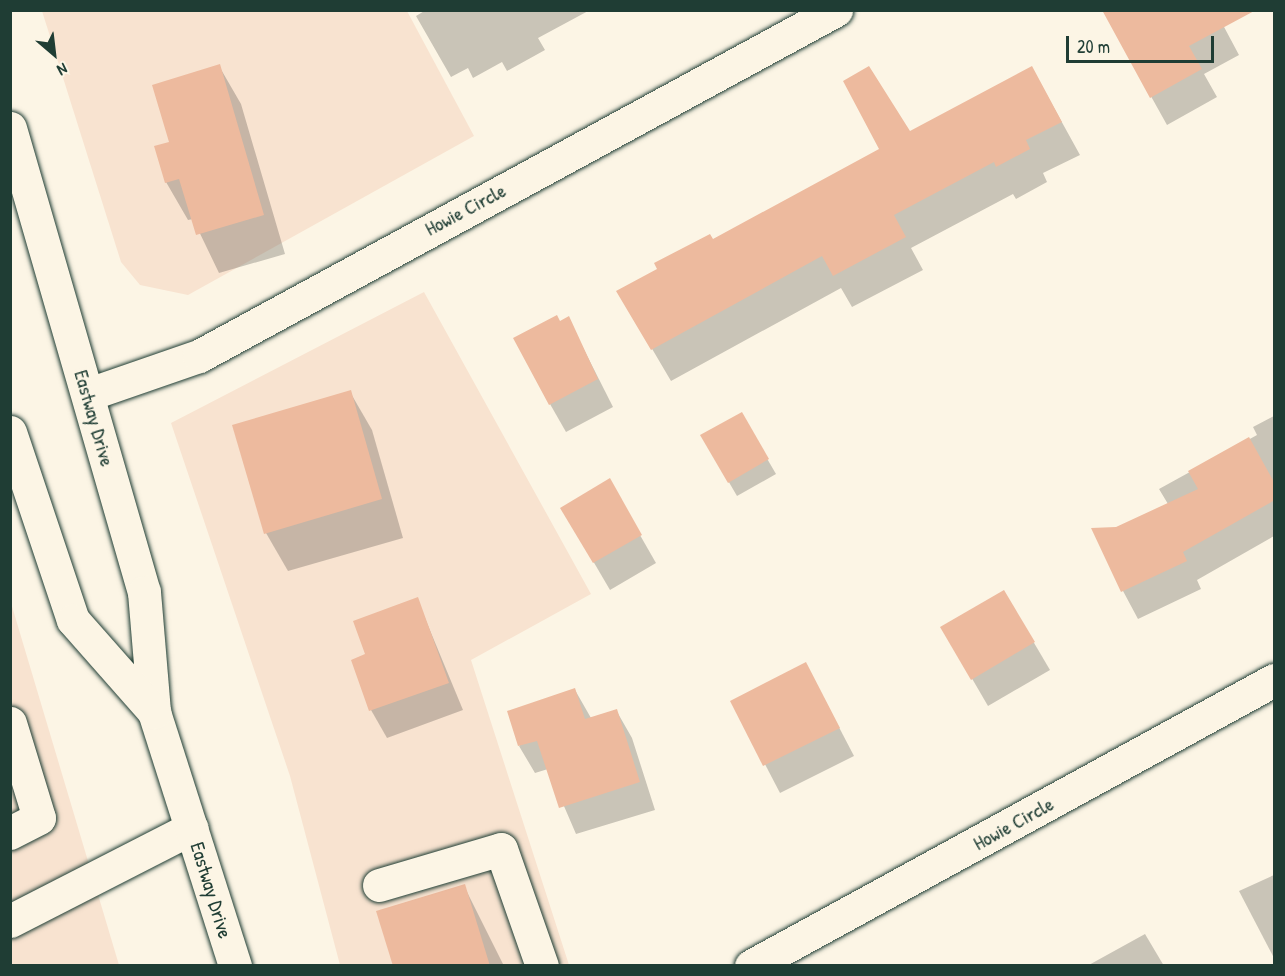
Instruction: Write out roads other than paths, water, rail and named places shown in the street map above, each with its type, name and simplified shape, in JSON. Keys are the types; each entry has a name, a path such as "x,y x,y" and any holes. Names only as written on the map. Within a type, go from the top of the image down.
{"street":[{"name":"Howie Circle","path":"89,394 199,356 836,10"},
{"name":"Eastway Drive","path":"10,128 89,394 144,592 154,712 236,966"},
{"name":"Eastway Drive","path":"10,432 73,620 154,712"},
{"name":"Howie Circle","path":"751,966 1275,680"},
{"path":"10,723 39,818 10,833"},
{"path":"10,921 192,828"},
{"path":"379,885 501,849 542,966"}]}
